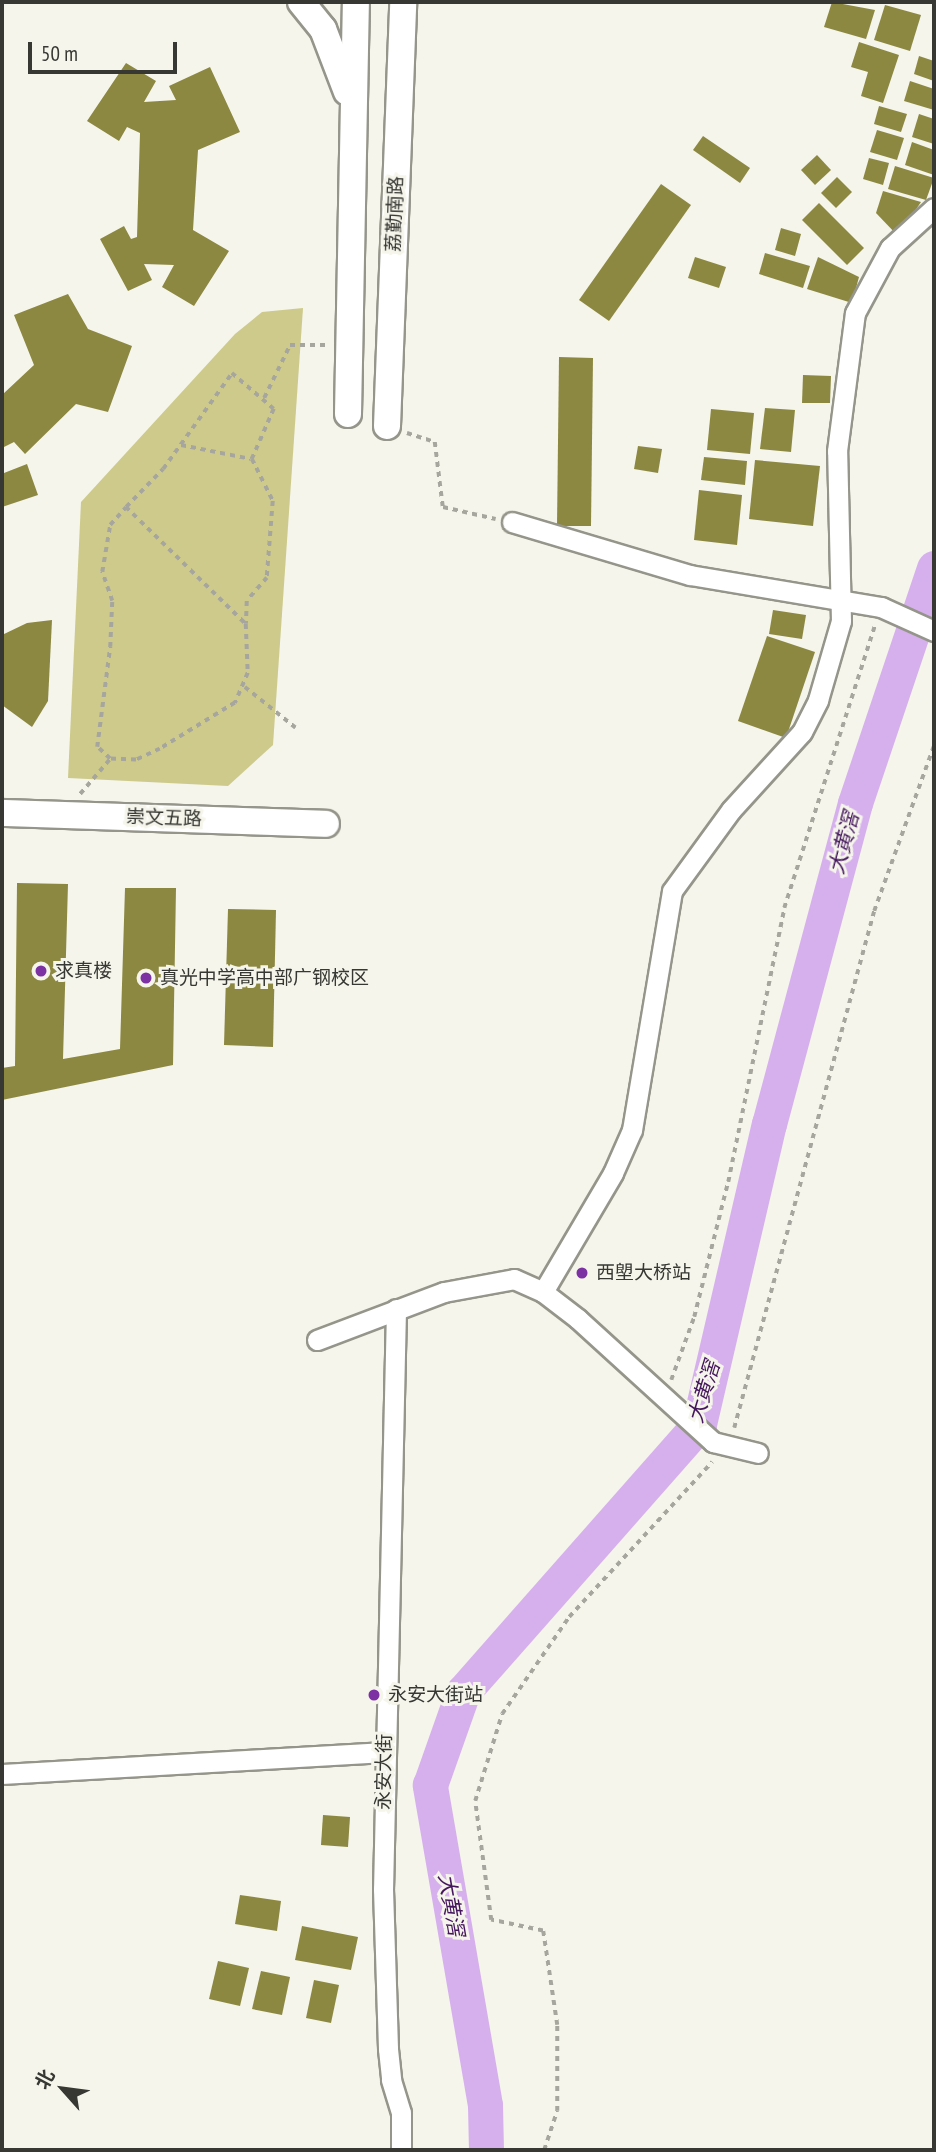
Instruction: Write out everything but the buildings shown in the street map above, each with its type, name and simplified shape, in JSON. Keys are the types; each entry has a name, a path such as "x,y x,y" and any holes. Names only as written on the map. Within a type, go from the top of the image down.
{"street":[{"path":"301,2 324,29 353,108"},
{"path":"348,414 352,344 356,2"},
{"name":"荔勤南路","path":"387,426 404,2"},
{"path":"543,1292 613,1172 632,1130 672,891 697,851 810,718 835,643 843,600 837,451 855,313 890,248 934,208"},
{"path":"512,522 690,575 881,607 934,631"},
{"name":"崇文五路","path":"2,813 326,824"},
{"path":"317,1340 396,1309 499,1279 527,1282 543,1292 669,1402 721,1443 758,1453"},
{"name":"永安大街","path":"396,1309 383,1752 388,2049 391,2080 401,2113 401,2150"},
{"path":"2,1774 383,1752"}],"path":[{"path":"264,398 290,345 352,344"},
{"path":"232,373 274,409 252,459 273,501 267,578 247,601 245,687 235,703 160,749 136,761 110,759 97,747 112,601 102,572 110,525 181,445 232,373"},
{"path":"387,426 435,442 443,508 512,522"},
{"path":"181,445 252,459"},
{"path":"127,507 246,624"},
{"path":"669,1402 694,1317 728,1182 784,908 881,607"},
{"path":"245,687 296,729"},
{"path":"544,2150 557,2111 557,2025 543,1931 491,1920 475,1801 502,1714 569,1617 721,1443 874,911 934,745"},
{"path":"79,794 110,759"}],"shaded area":[{"path":"303,308 273,745 228,786 68,778 81,502 235,334 262,312"}],"waterway":[{"name":"大黄滘","path":"486,2150 485,2105 430,1785 463,1692 699,1424 769,1124 855,803 934,568"}],"place":[{"name":"求真楼","path":"41,971"},
{"name":"真光中学高中部广钢校区","path":"146,978"},
{"name":"西塱大桥站","path":"582,1273"},
{"name":"永安大街站","path":"374,1695"}]}
